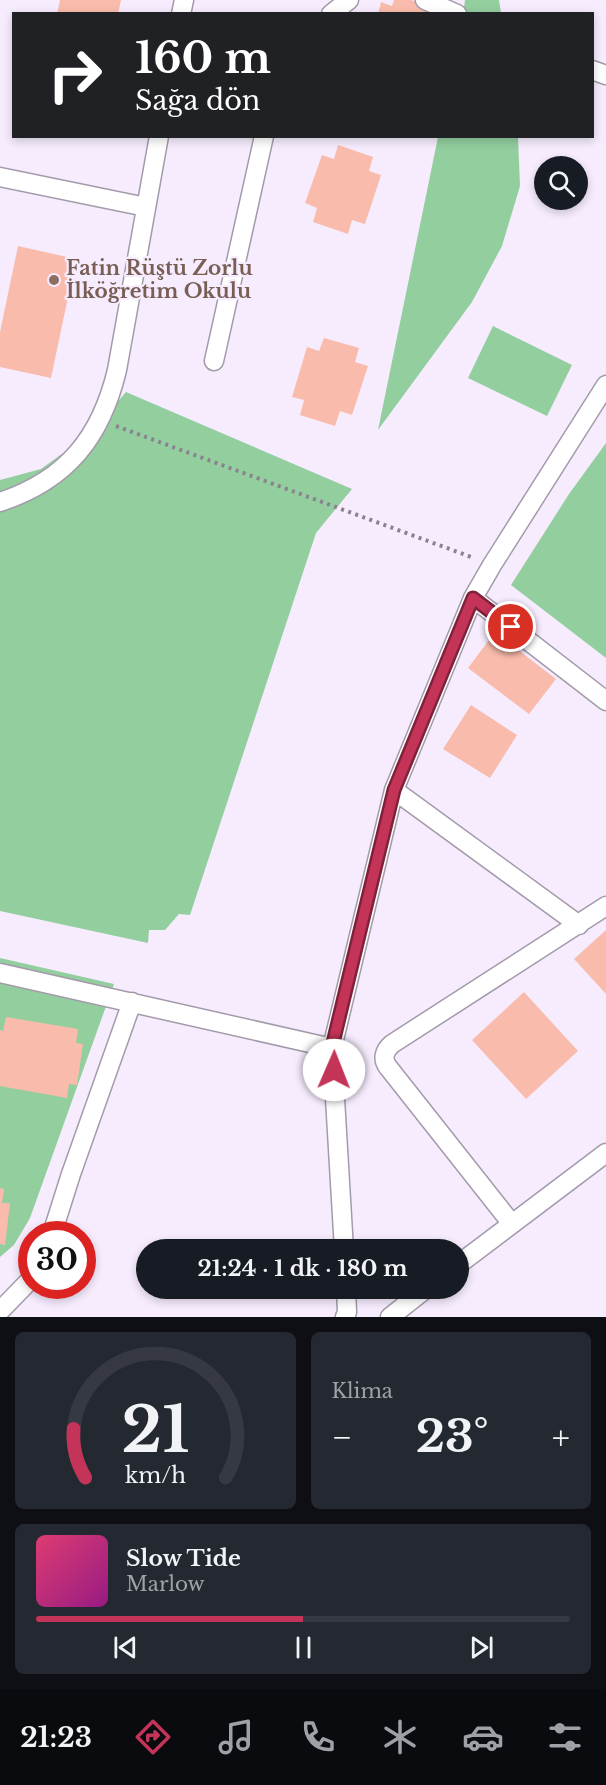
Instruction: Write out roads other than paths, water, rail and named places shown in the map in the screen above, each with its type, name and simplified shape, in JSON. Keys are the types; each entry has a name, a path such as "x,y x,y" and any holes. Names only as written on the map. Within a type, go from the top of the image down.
{"street":[{"path":"334,12 349,0"},
{"path":"425,0 452,12"},
{"path":"0,502 32,489 64,467 79,452 100,420 112,392 117,369 159,138"},
{"path":"214,361 264,138"},
{"path":"0,177 146,207"},
{"path":"343,1239 332,1047 394,790 473,598 606,385"},
{"path":"473,598 606,700"},
{"path":"394,790 579,925"},
{"path":"512,1224 388,1067 384,1054 392,1044 606,906"},
{"path":"0,973 332,1047"},
{"path":"56,1221 132,1002"},
{"path":"469,1256 606,1153"},
{"path":"0,1311 18,1292"},
{"path":"345,1317 346,1299"},
{"path":"390,1317 413,1299"}],"place":[{"name":"Fatin Rüştü Zorlu İlköğretim Okulu","path":"54,280"}]}
